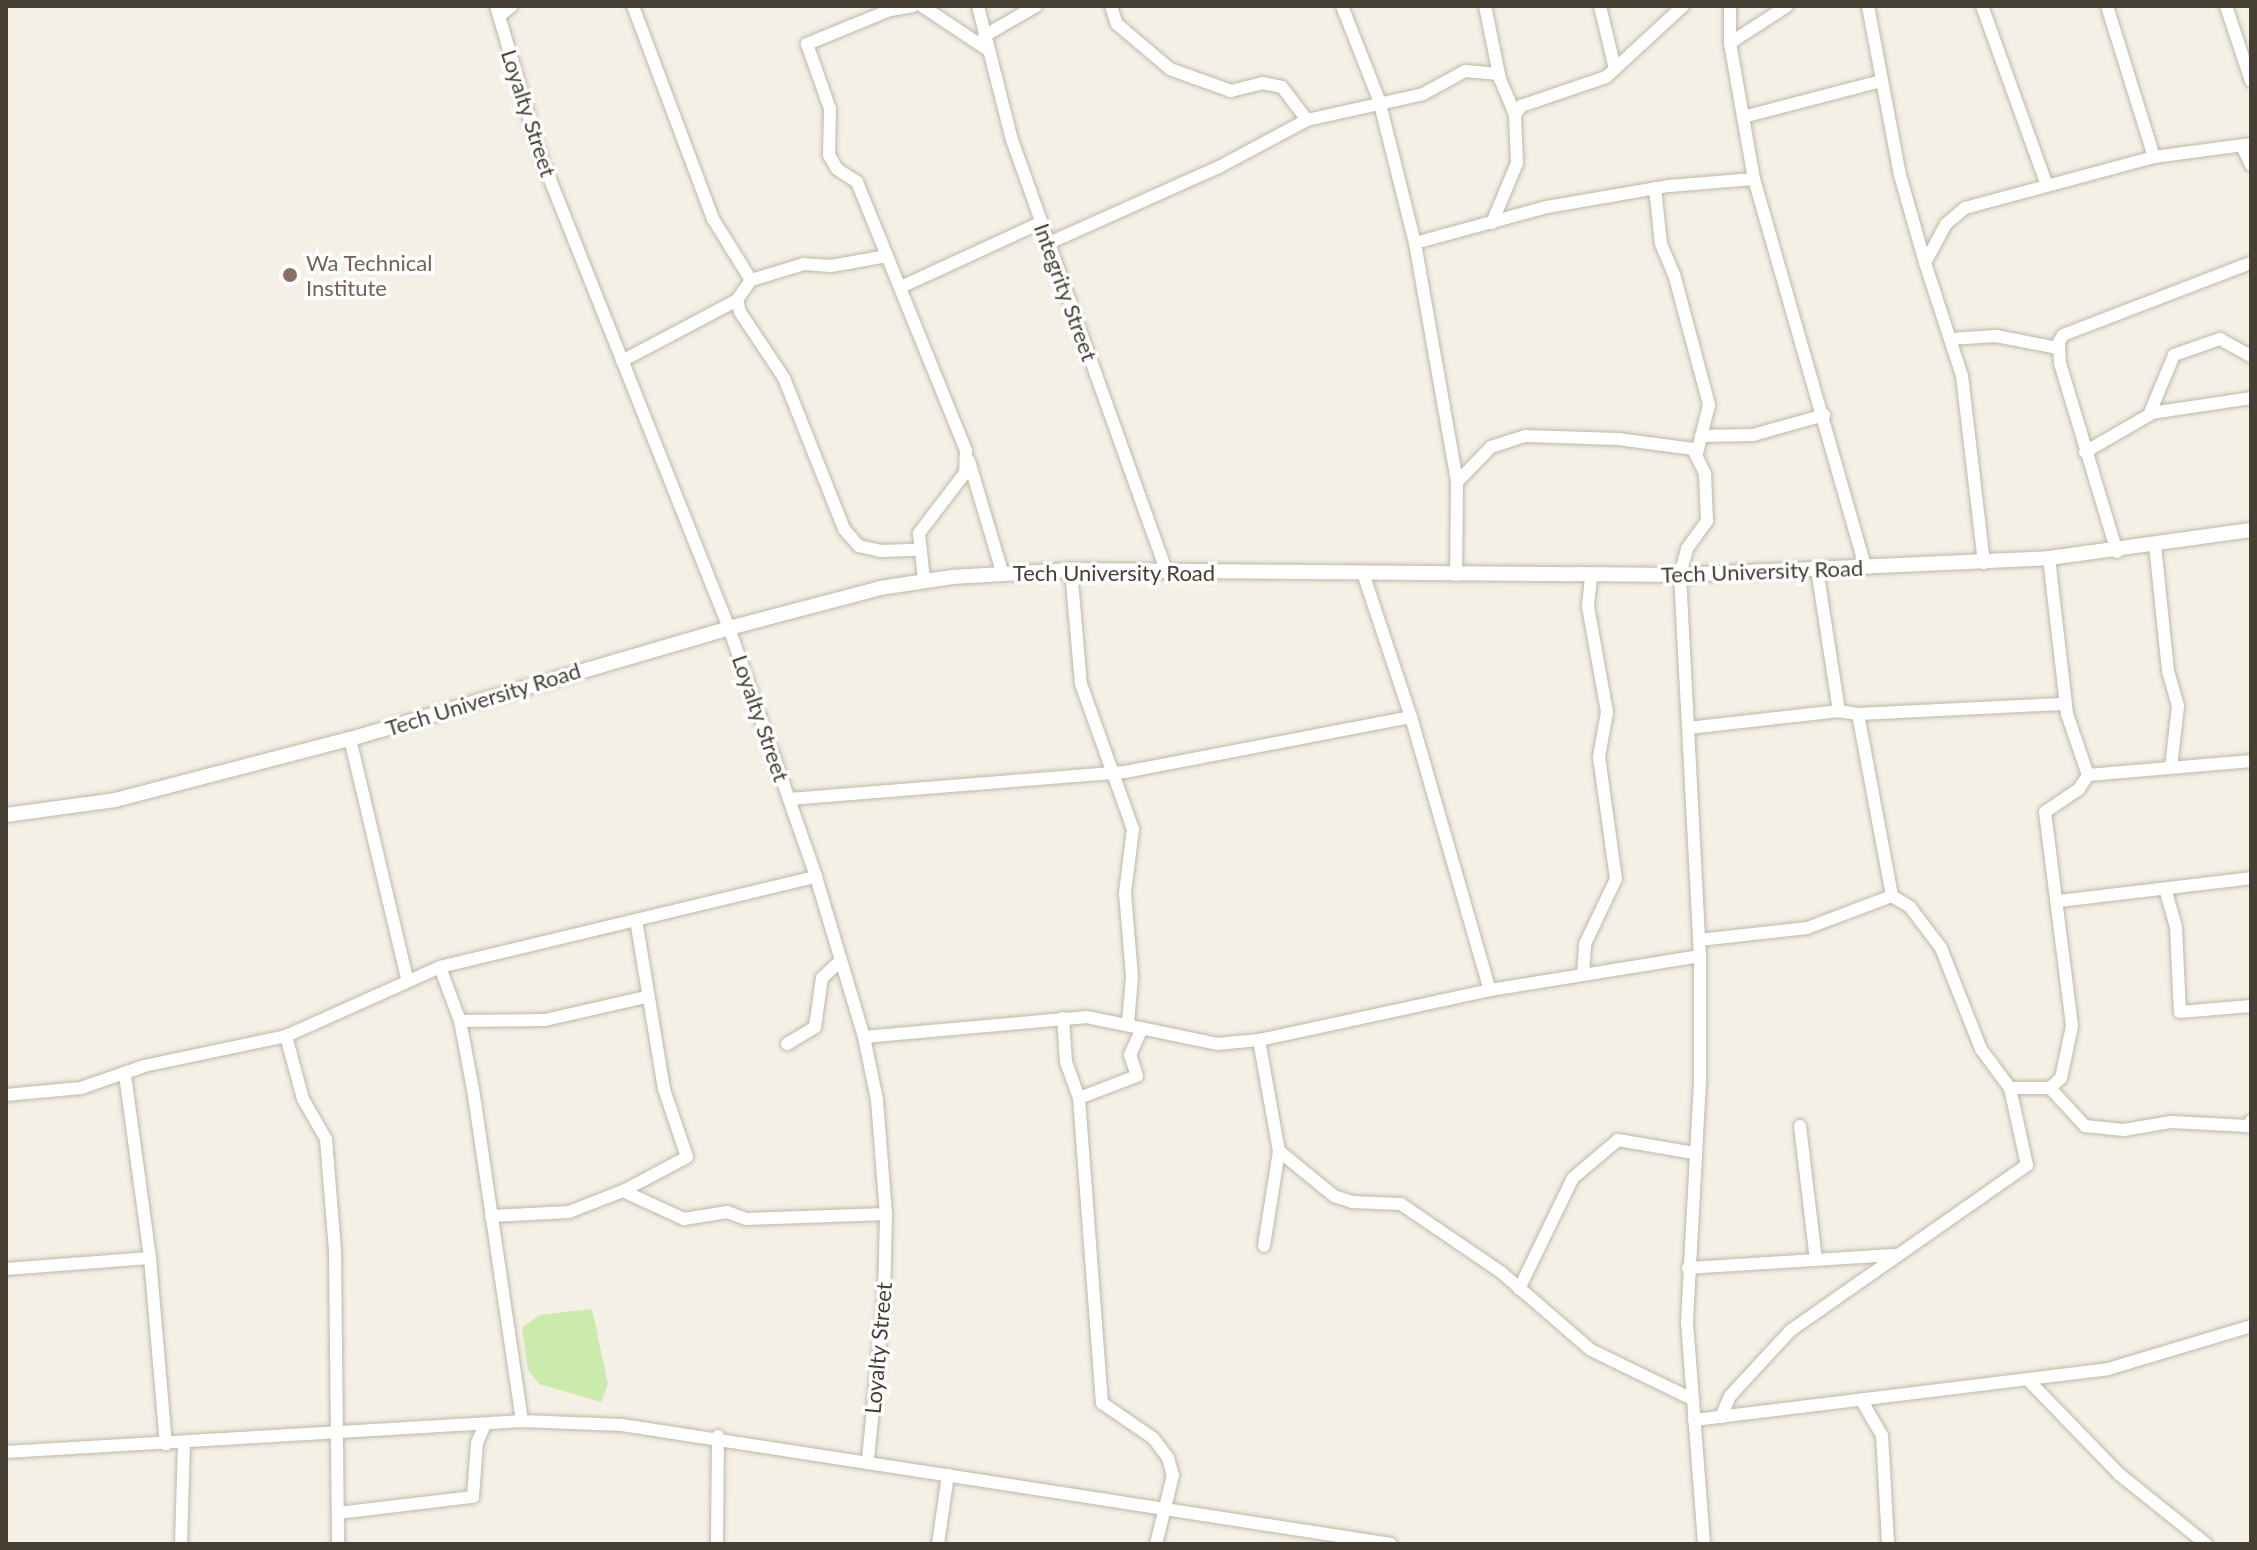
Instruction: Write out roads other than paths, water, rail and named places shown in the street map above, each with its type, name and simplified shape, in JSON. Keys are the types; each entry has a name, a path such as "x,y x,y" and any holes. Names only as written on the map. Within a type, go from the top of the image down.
{"street":[{"path":"497,11 512,6"},
{"path":"633,6 713,219 751,280"},
{"path":"913,6 890,10 807,44 830,109 829,155 837,169 857,182 887,256 903,286 966,450 1002,572"},
{"path":"922,6 988,50"},
{"name":"Integrity Street","path":"978,6 984,36 1040,223 1167,573"},
{"path":"984,36 1036,6"},
{"path":"1111,6 1117,24 1170,69 1231,91 1262,83 1282,87 1307,120"},
{"path":"1342,6 1379,100 1415,243 1457,482 1456,575"},
{"path":"1485,6 1499,74 1515,115 1517,163 1492,223"},
{"path":"1600,6 1615,69"},
{"path":"1515,115 1521,106 1615,69 1683,6"},
{"path":"1730,6 1730,43 1754,179 1865,567"},
{"path":"1730,43 1787,6"},
{"path":"1868,6 1881,81 1925,263 1962,376 1984,563"},
{"path":"1982,6 2047,186"},
{"path":"2107,6 2154,157"},
{"path":"2226,6 2251,81"},
{"name":"Loyalty Street","path":"497,11 541,157 729,628 816,877 864,1037 877,1100 886,1214 884,1299 868,1459"},
{"path":"1049,243 1219,167 1307,120 1379,100 1423,94 1465,71 1499,74"},
{"path":"1743,117 1881,81"},
{"path":"1925,263 1946,224 1965,208 2154,157 2246,145 2251,165"},
{"path":"1415,243 1655,188 1754,179"},
{"path":"1655,188 1661,244 1674,274 1709,405 1697,453 1705,474 1707,521 1687,549 1680,575 1700,956 1688,1268 1690,1398 1704,1544"},
{"path":"903,286 1040,223"},
{"path":"622,361 737,300 751,280 804,264 831,266 887,256"},
{"path":"2117,552 2085,452 2057,348 2063,335 2251,263"},
{"path":"737,300 784,378 844,529 859,546 917,550"},
{"path":"1950,339 1996,336 2057,348"},
{"path":"2151,413 2174,355 2220,339 2251,356"},
{"path":"2085,452 2151,413 2251,398"},
{"path":"1701,436 1753,435 1824,415"},
{"path":"1457,482 1491,447 1525,436 1618,439 1697,453"},
{"path":"924,580 917,550 924,524 965,473 966,450"},
{"name":"Tech University Road","path":"6,815 115,800 350,739 729,628 924,580 1002,572 1071,570 1680,575 2049,558 2117,552 2251,530"},
{"path":"2155,545 2168,671 2178,706 2171,767"},
{"path":"2010,1088 2050,1088 2061,1078 2072,1026 2059,901 2045,812 2079,789 2088,775 2066,704 2049,558"},
{"path":"1817,569 1839,711"},
{"path":"1071,570 1081,684 1133,829 1125,893 1132,977 1128,1024"},
{"path":"1363,573 1411,717 1490,990"},
{"path":"1583,975 1585,944 1616,879 1599,757 1607,712 1588,606 1591,575"},
{"path":"1688,728 1839,711 1858,714 2066,704"},
{"path":"1721,1417 1730,1396 1791,1330 2027,1165 2010,1088 1981,1049 1941,948 1910,907 1892,896 1858,714"},
{"path":"789,799 1111,774 1411,717"},
{"path":"350,739 407,979"},
{"path":"2088,775 2251,761"},
{"path":"6,1095 81,1088 286,1036 407,979 440,967 534,940 636,920 816,877"},
{"path":"2059,901 2166,892 2251,878"},
{"path":"2166,892 2176,928 2180,1012 2251,1006"},
{"path":"1699,940 1807,928 1892,896"},
{"path":"491,1216 520,1212 551,1216 623,1191 687,1157 664,1089 646,997 636,920"},
{"path":"864,1037 1063,1018 1128,1024 1141,1030 1217,1044 1259,1040 1490,990 1700,956"},
{"path":"787,1044 815,1027 822,978 841,960"},
{"path":"440,967 460,1021 522,1421"},
{"path":"460,1021 545,1020 646,997"},
{"path":"1063,1018 1066,1062 1079,1098 1102,1403 1153,1438 1168,1458 1173,1475 1156,1544"},
{"path":"1079,1098 1137,1076 1130,1055 1141,1030"},
{"path":"286,1036 303,1099 326,1139 335,1251 338,1544"},
{"path":"1259,1040 1279,1151 1264,1246"},
{"path":"125,1075 150,1258 166,1444"},
{"path":"2050,1088 2085,1126 2250,1125"},
{"path":"1800,1126 1816,1260"},
{"path":"1519,1289 1573,1178 1618,1140 1694,1153"},
{"path":"1279,1151 1334,1196 1352,1202 1401,1204 1519,1289 1591,1350 1690,1398"},
{"path":"623,1191 684,1219 727,1212 746,1219 886,1214"},
{"path":"1688,1268 1897,1255"},
{"path":"6,1269 150,1258"},
{"path":"1694,1420 2108,1369 2251,1326"},
{"path":"2029,1381 2119,1474 2206,1544"},
{"path":"1862,1401 1882,1435 1888,1544"},
{"path":"6,1452 522,1421 622,1425 868,1459 948,1475 1391,1544"},
{"path":"338,1513 473,1497 477,1443 485,1424"},
{"path":"717,1544 718,1436"},
{"path":"181,1544 184,1443"},
{"path":"938,1544 948,1475"}],"place":[{"name":"Wa Technical Institute","path":"290,275"}]}
